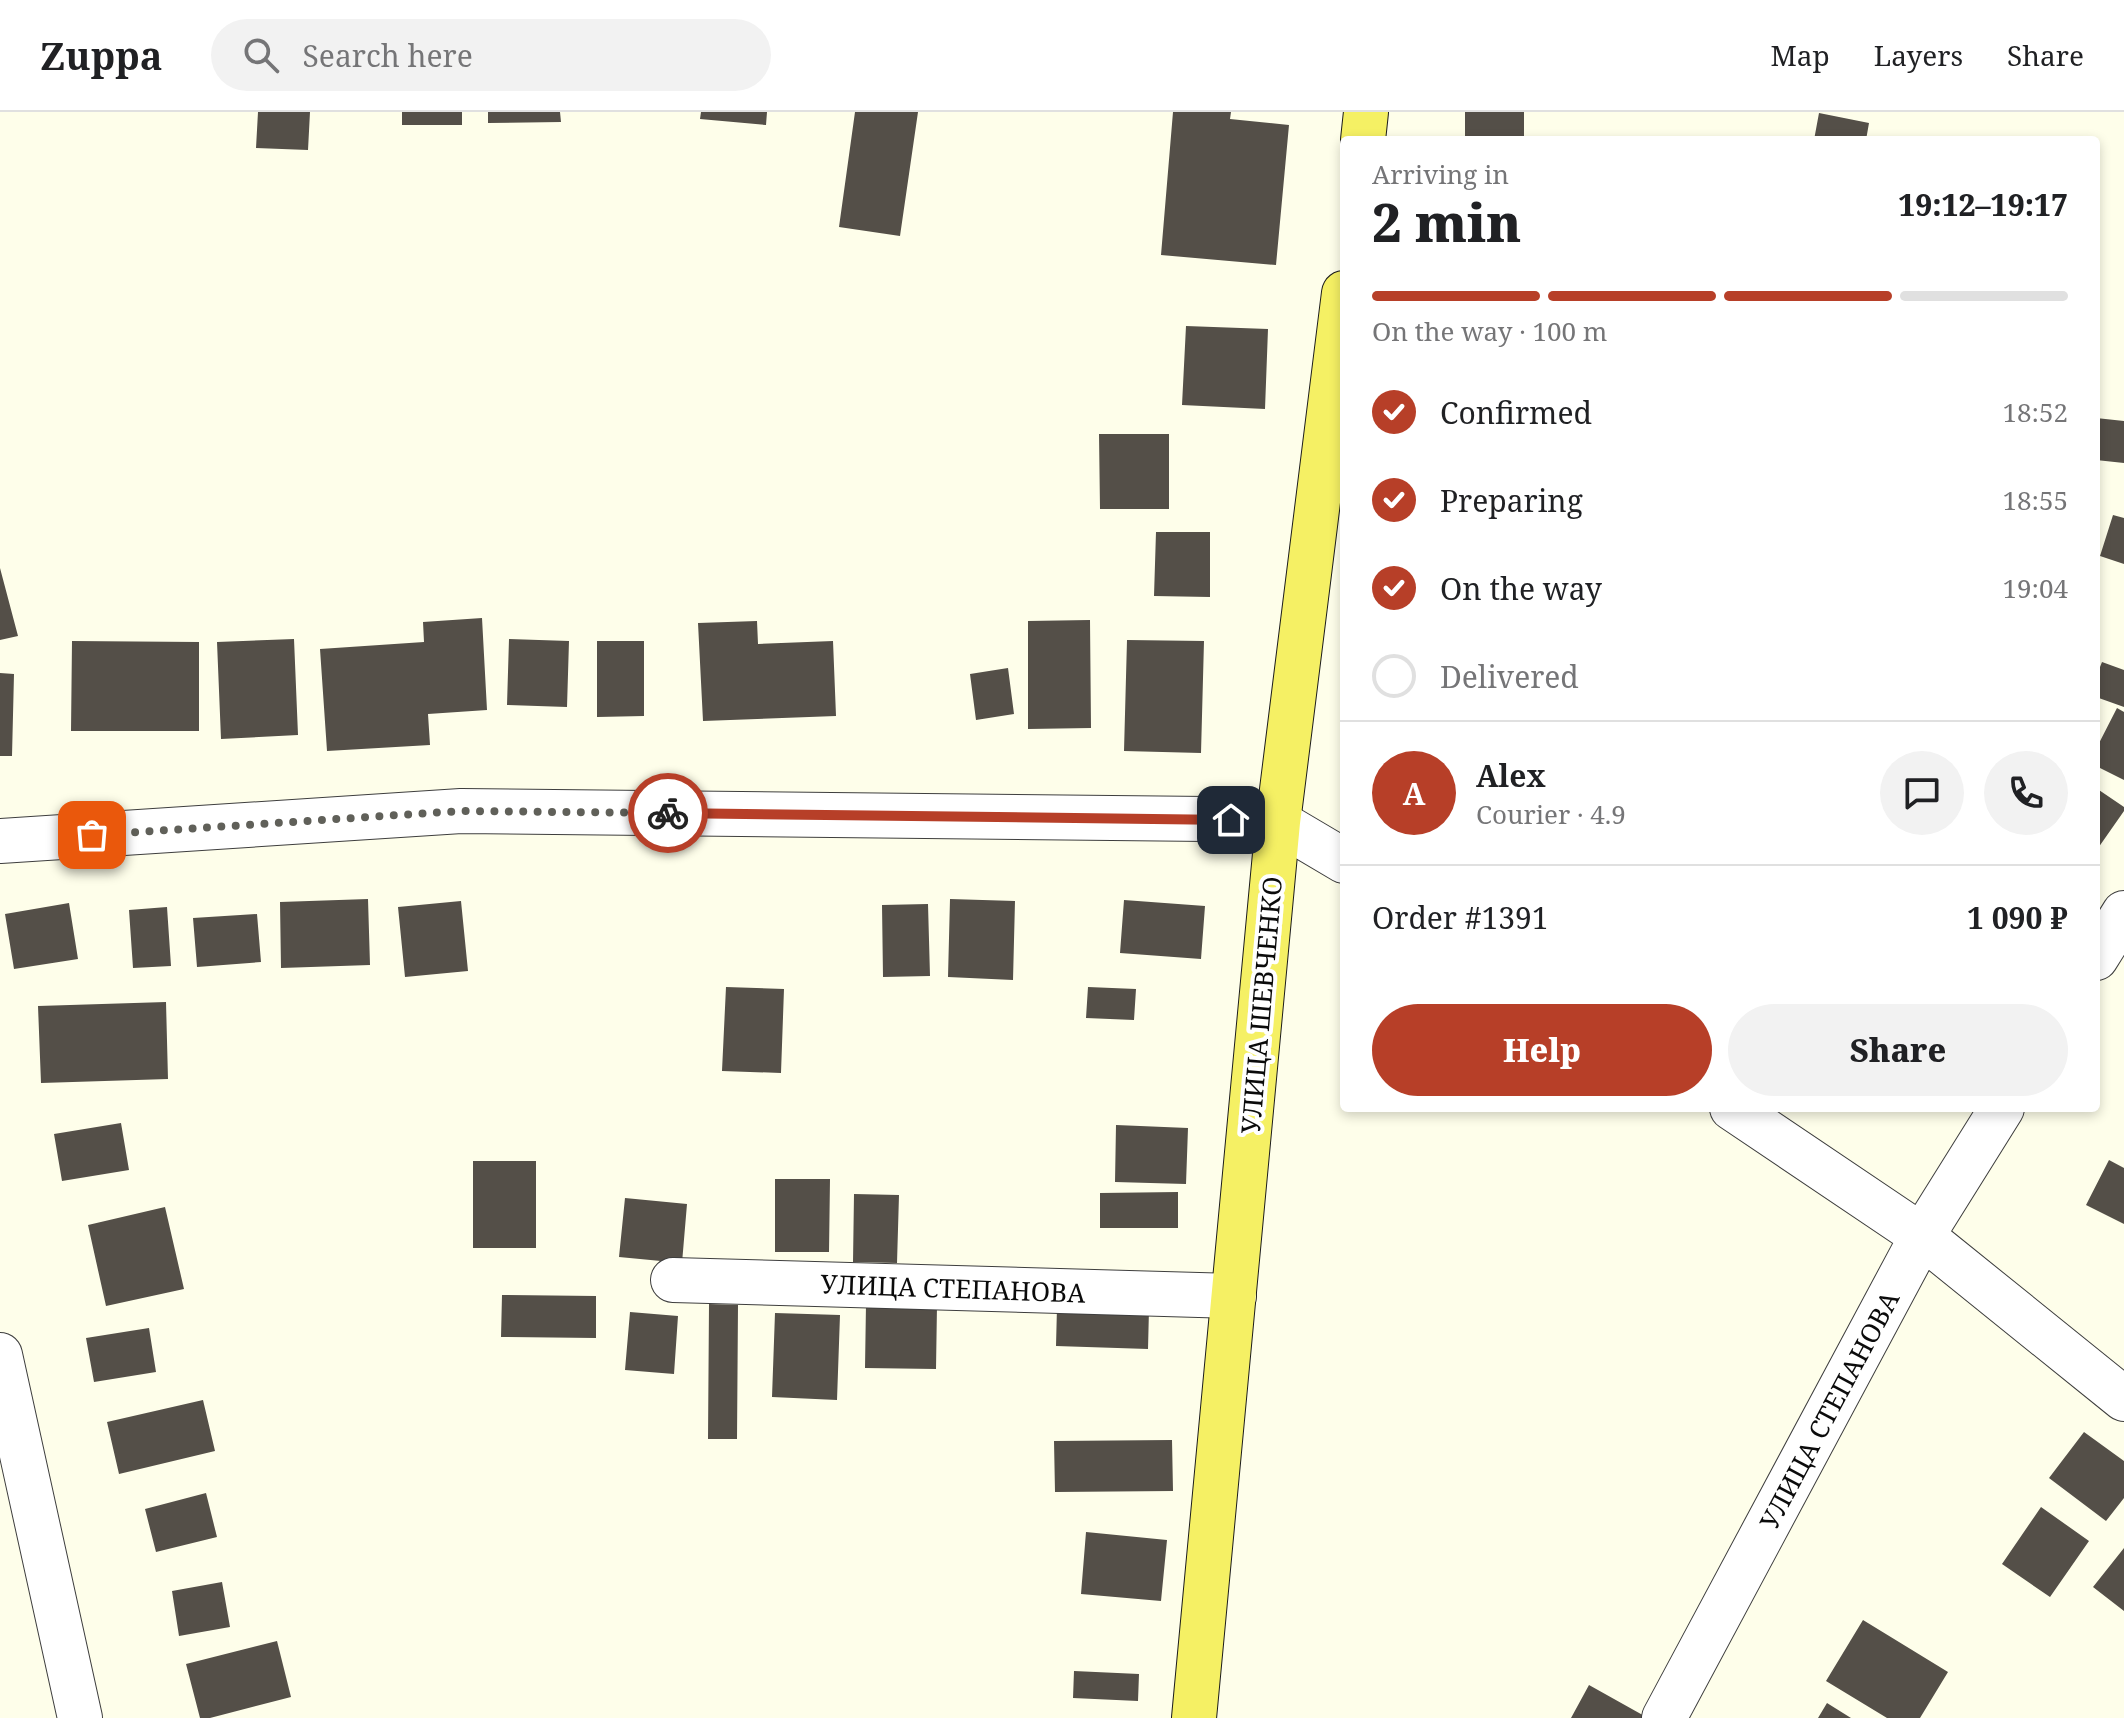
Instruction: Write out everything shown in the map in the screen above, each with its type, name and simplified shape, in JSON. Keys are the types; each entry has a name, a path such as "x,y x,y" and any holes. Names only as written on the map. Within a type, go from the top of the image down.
{"main road":[{"path":"1363,136 1366,112"},
{"name":"УЛИЦА ШЕВЧЕНКО","path":"1194,1718 1278,822 1340,325"}],"street":[{"path":"0,841 461,811 1208,819 1278,822 1340,859"},
{"path":"2100,952 2124,913"},
{"path":"1738,1112 1922,1236 2124,1399"},
{"name":"УЛИЦА СТЕПАНОВА","path":"1664,1718 1922,1236 2000,1112"},
{"name":"УЛИЦА СТЕПАНОВА","path":"673,1280 1234,1296"},
{"path":"0,1355 80,1718"}],"building":[{"path":"258,112 310,112 308,150 256,148"},
{"path":"402,112 462,112 462,125 402,125"},
{"path":"488,112 560,112 561,122 488,123"},
{"path":"701,112 767,112 766,125 700,119"},
{"path":"855,112 918,112 900,236 839,227"},
{"path":"1173,112 1231,112 1230,119 1289,125 1276,265 1161,255"},
{"path":"1465,112 1524,112 1524,136 1465,136"},
{"path":"1819,113 1869,123 1867,136 1815,136"},
{"path":"1186,326 1268,329 1265,409 1182,405"},
{"path":"2100,418 2124,421 2124,463 2100,460"},
{"path":"1099,434 1169,434 1169,509 1100,509"},
{"path":"2113,515 2124,518 2124,564 2100,556"},
{"path":"1156,532 1210,532 1210,597 1154,596"},
{"path":"0,568 18,636 0,640"},
{"path":"482,618 487,710 428,714 430,745 327,751 320,649 424,642 423,622"},
{"path":"1090,620 1091,728 1028,729 1028,621"},
{"path":"757,621 758,644 833,641 836,716 703,721 698,623"},
{"path":"294,639 298,735 221,739 217,642"},
{"path":"509,639 569,641 567,707 507,705"},
{"path":"1127,640 1204,641 1201,753 1124,751"},
{"path":"72,641 199,642 199,731 71,731"},
{"path":"597,641 644,641 644,716 597,717"},
{"path":"2102,662 2124,670 2124,707 2100,698"},
{"path":"1008,668 1014,714 976,720 970,674"},
{"path":"0,673 14,674 12,756 0,756"},
{"path":"2117,708 2124,712 2124,780 2100,768 2100,741"},
{"path":"2100,791 2124,807 2100,845"},
{"path":"368,899 370,965 281,968 280,902"},
{"path":"950,899 1015,901 1013,980 948,977"},
{"path":"1124,900 1205,906 1201,959 1120,953"},
{"path":"461,901 468,971 405,977 398,907"},
{"path":"69,903 78,959 14,969 5,914"},
{"path":"928,904 930,976 883,977 882,905"},
{"path":"167,907 171,966 133,968 129,910"},
{"path":"257,914 261,962 197,967 193,918"},
{"path":"726,987 784,989 781,1073 722,1071"},
{"path":"1088,987 1136,989 1134,1020 1086,1018"},
{"path":"166,1002 168,1079 41,1083 38,1006"},
{"path":"121,1123 129,1170 62,1181 54,1134"},
{"path":"1116,1125 1188,1128 1186,1184 1115,1182"},
{"path":"2109,1160 2124,1168 2124,1224 2086,1205"},
{"path":"473,1161 536,1161 536,1248 473,1248"},
{"path":"775,1179 830,1179 829,1252 775,1252"},
{"path":"1178,1192 1178,1228 1100,1228 1100,1193"},
{"path":"854,1194 899,1195 897,1263 853,1262"},
{"path":"625,1198 687,1204 682,1263 619,1257"},
{"path":"165,1207 184,1289 106,1306 88,1225"},
{"path":"502,1295 596,1296 596,1338 501,1337"},
{"path":"709,1304 738,1305 737,1439 708,1439"},
{"path":"866,1304 937,1305 936,1369 865,1368"},
{"path":"1057,1307 1149,1309 1148,1349 1056,1346"},
{"path":"630,1312 678,1316 674,1374 625,1370"},
{"path":"775,1313 840,1315 837,1400 772,1397"},
{"path":"149,1328 156,1372 94,1382 86,1338"},
{"path":"203,1400 215,1451 119,1474 107,1422"},
{"path":"2084,1432 2124,1461 2124,1498 2106,1521 2049,1478"},
{"path":"1172,1440 1173,1491 1055,1492 1054,1441"},
{"path":"206,1493 217,1537 156,1552 145,1509"},
{"path":"2041,1507 2089,1541 2050,1597 2002,1564"},
{"path":"1086,1532 1167,1540 1161,1601 1081,1594"},
{"path":"2124,1548 2124,1611 2093,1587"},
{"path":"222,1582 230,1627 179,1636 172,1591"},
{"path":"1863,1620 1948,1672 1920,1718 1887,1718 1826,1681"},
{"path":"277,1641 291,1697 200,1718 186,1664"},
{"path":"1074,1671 1139,1674 1138,1701 1073,1698"},
{"path":"1589,1685 1648,1718 1571,1718"},
{"path":"1827,1703 1851,1718 1818,1718"}],"way so far":[{"path":"92,835 461,811 668,813"}],"route":[{"path":"668,813 1231,820"}]}
